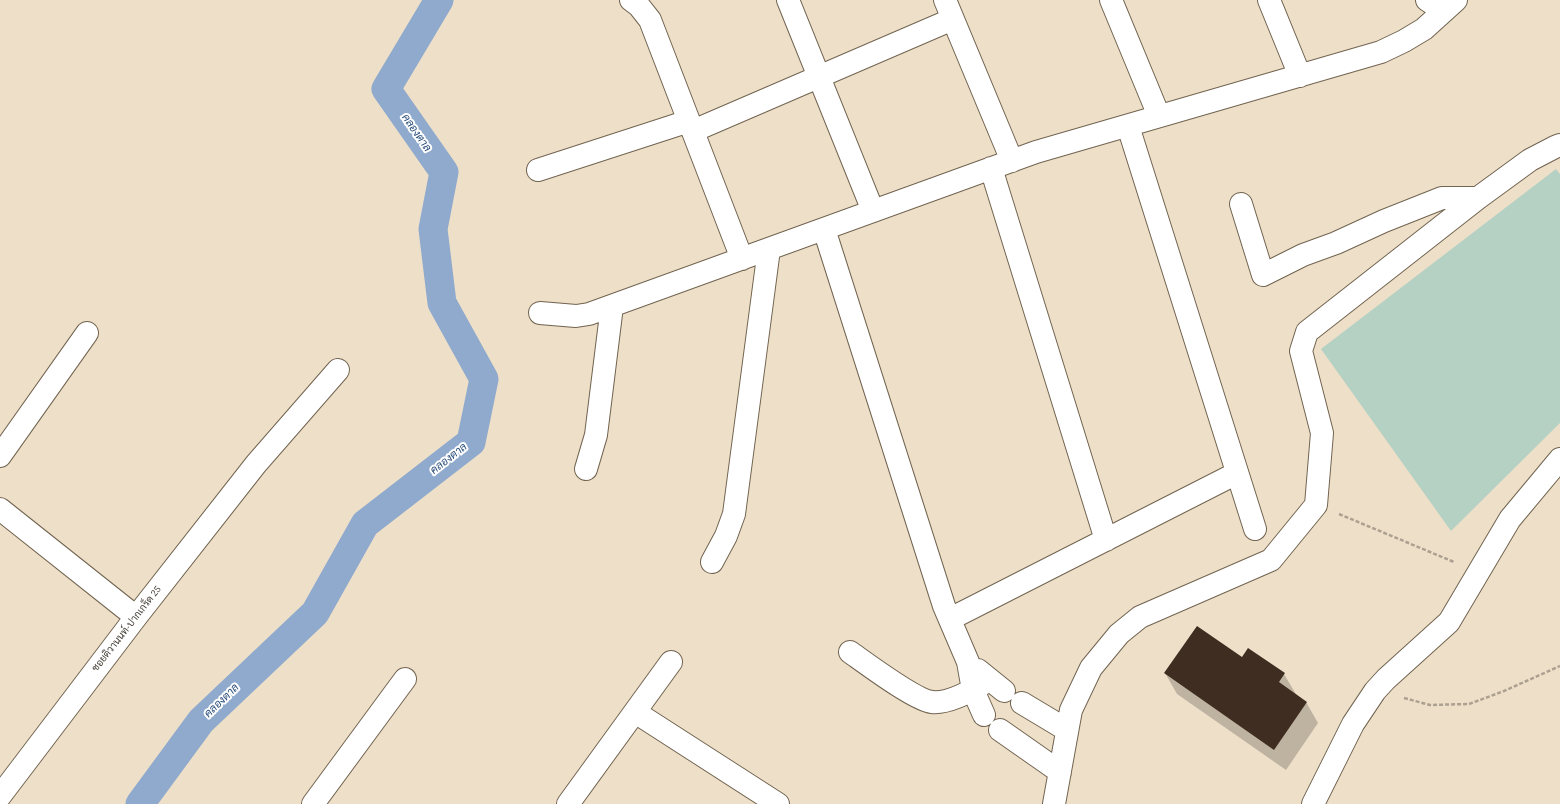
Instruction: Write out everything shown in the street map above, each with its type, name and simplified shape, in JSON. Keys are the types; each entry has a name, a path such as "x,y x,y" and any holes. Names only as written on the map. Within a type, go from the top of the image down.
{"street":[{"path":"631,0 645,12 650,20 742,259"},
{"path":"788,0 873,211"},
{"path":"1111,0 1159,116"},
{"path":"1269,0 1300,76"},
{"path":"540,313 576,316 589,314 1036,152 1381,52 1404,42 1424,29 1442,4"},
{"path":"538,170 691,126 819,76 949,10 1012,161"},
{"path":"1128,126 1255,529"},
{"path":"1054,804 1071,710 1091,668 1119,634 1140,617 1271,560 1316,505 1322,432 1301,351 1307,332 1478,198 1530,160 1555,147 1560,146"},
{"path":"991,168 1106,540"},
{"path":"1241,204 1263,275 1384,221 1442,198 1478,198"},
{"path":"824,229 944,606 968,662 989,687"},
{"path":"712,562 726,536 734,514 769,249"},
{"path":"586,469 596,435 612,306"},
{"path":"0,456 87,333"},
{"name":"ซอยติวานนท์-ปากเกร็ด 25","path":"3,784 256,464 338,370"},
{"path":"1313,804 1354,724 1375,691 1386,679 1449,622 1510,519 1560,459"},
{"path":"950,620 1237,472"},
{"path":"0,509 136,616"},
{"path":"850,652 919,698 932,702 947,700 989,687"},
{"path":"568,804 671,662"},
{"path":"313,804 405,679"},
{"path":"984,715 989,687"},
{"path":"1022,703 1067,730"},
{"path":"635,712 778,804"},
{"path":"1000,730 1060,772"}],"path":[{"path":"1316,505 1478,572"},
{"path":"1375,691 1430,705 1469,704 1504,691 1560,666"}],"green space":[{"path":"1556,169 1560,174 1560,423 1451,531 1321,349"}],"building":[{"path":"1197,626 1242,657 1248,648 1285,673 1279,682 1307,702 1274,750 1164,673"}],"waterway":[{"name":"คลองตาล","path":"140,804 201,721 315,613 365,524 471,442 484,379 442,303 433,229 444,172 386,89 439,0"}]}
